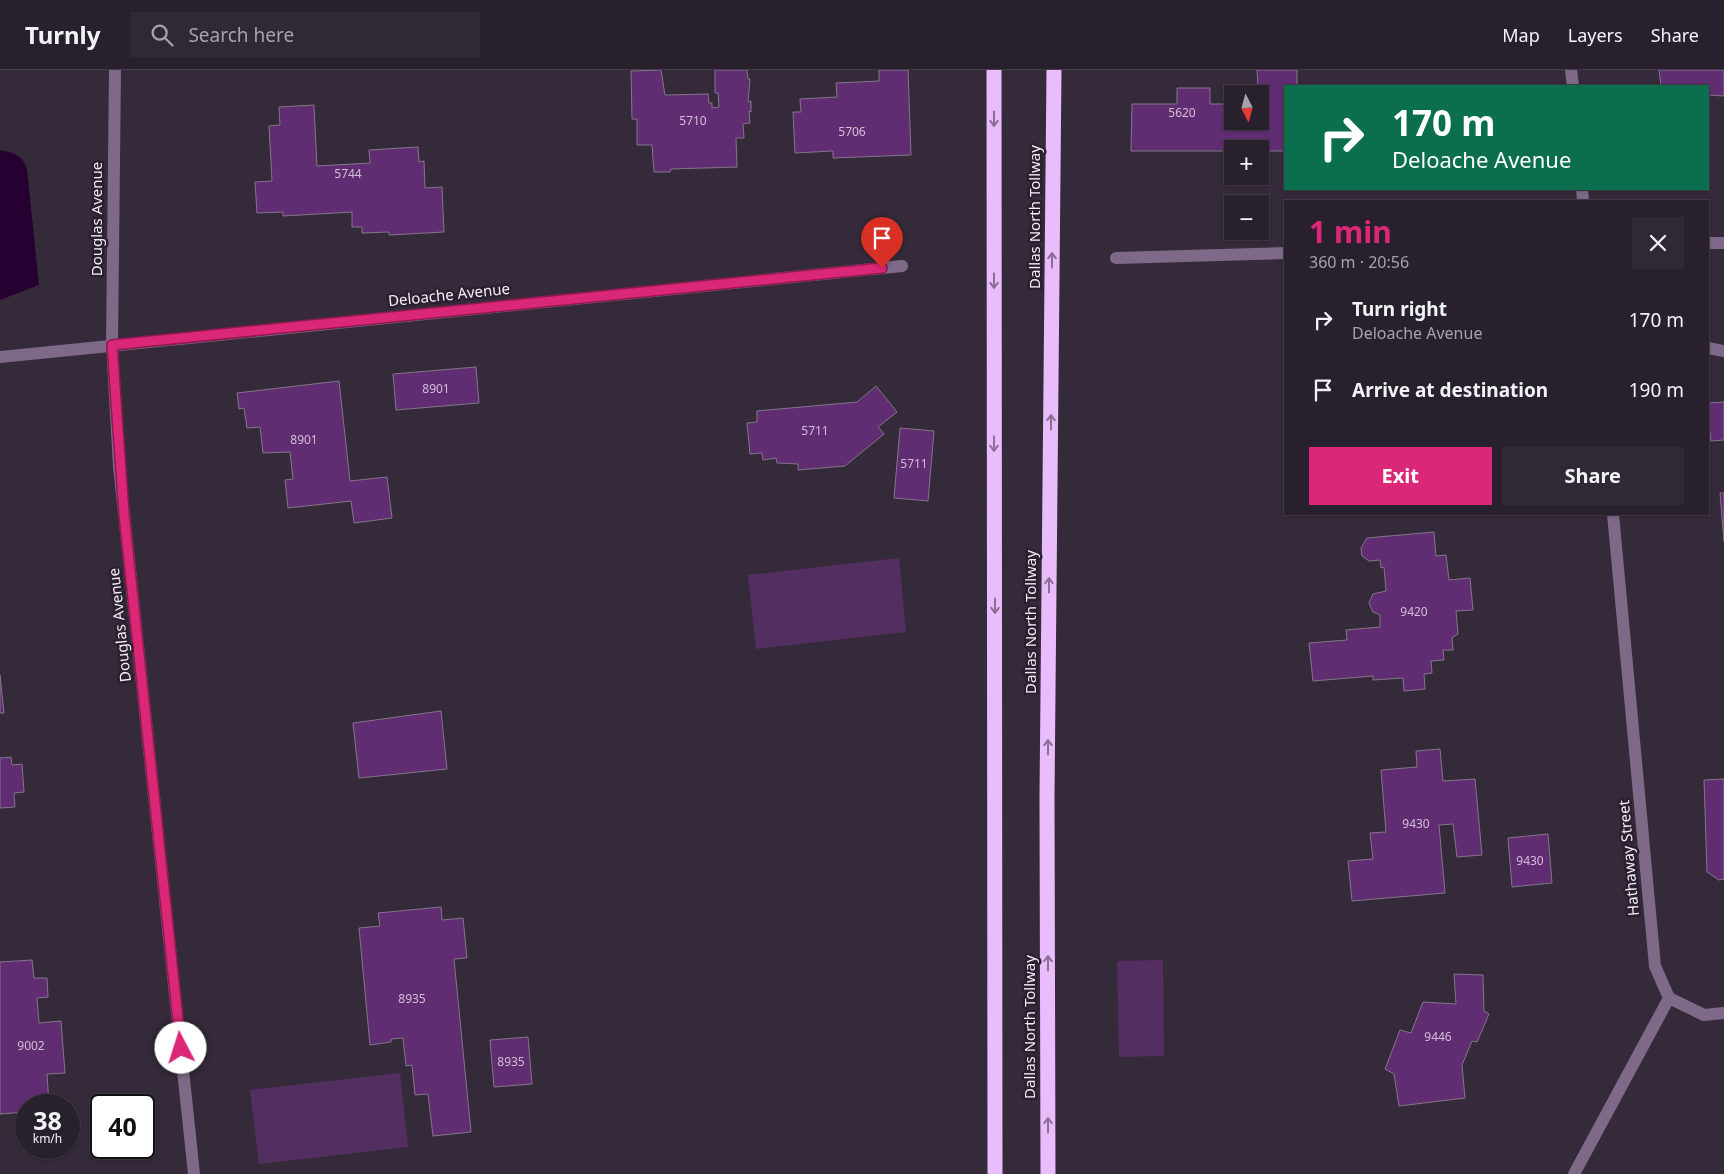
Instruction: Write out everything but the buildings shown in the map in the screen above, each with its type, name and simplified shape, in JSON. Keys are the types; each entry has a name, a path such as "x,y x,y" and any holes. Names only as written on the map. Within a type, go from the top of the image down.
{"highway":[{"path":"994,70 995,1174"},
{"name":"Dallas North Tollway","path":"1048,1174 1048,786 1054,70"}],"street":[{"name":"Douglas Avenue","path":"115,70 112,345 122,495 194,1174"},
{"path":"1571,70 1573,85"},
{"path":"1709,243 1724,243"},
{"path":"1116,258 1284,253"},
{"name":"Deloache Avenue","path":"0,357 902,266"},
{"path":"1709,348 1724,351"},
{"name":"Hathaway Street","path":"1613,515 1656,966 1669,998"},
{"path":"1574,1174 1669,998 1704,1016 1724,1013"}],"shaded area":[{"path":"0,150 17,155 27,169 39,285 0,300"},
{"path":"899,558 906,632 756,649 748,575"},
{"path":"1163,960 1164,1056 1119,1057 1117,961"},
{"path":"400,1073 408,1147 259,1164 250,1090"}],"route":[{"path":"181,1048 119,466 112,345 882,268"}]}
